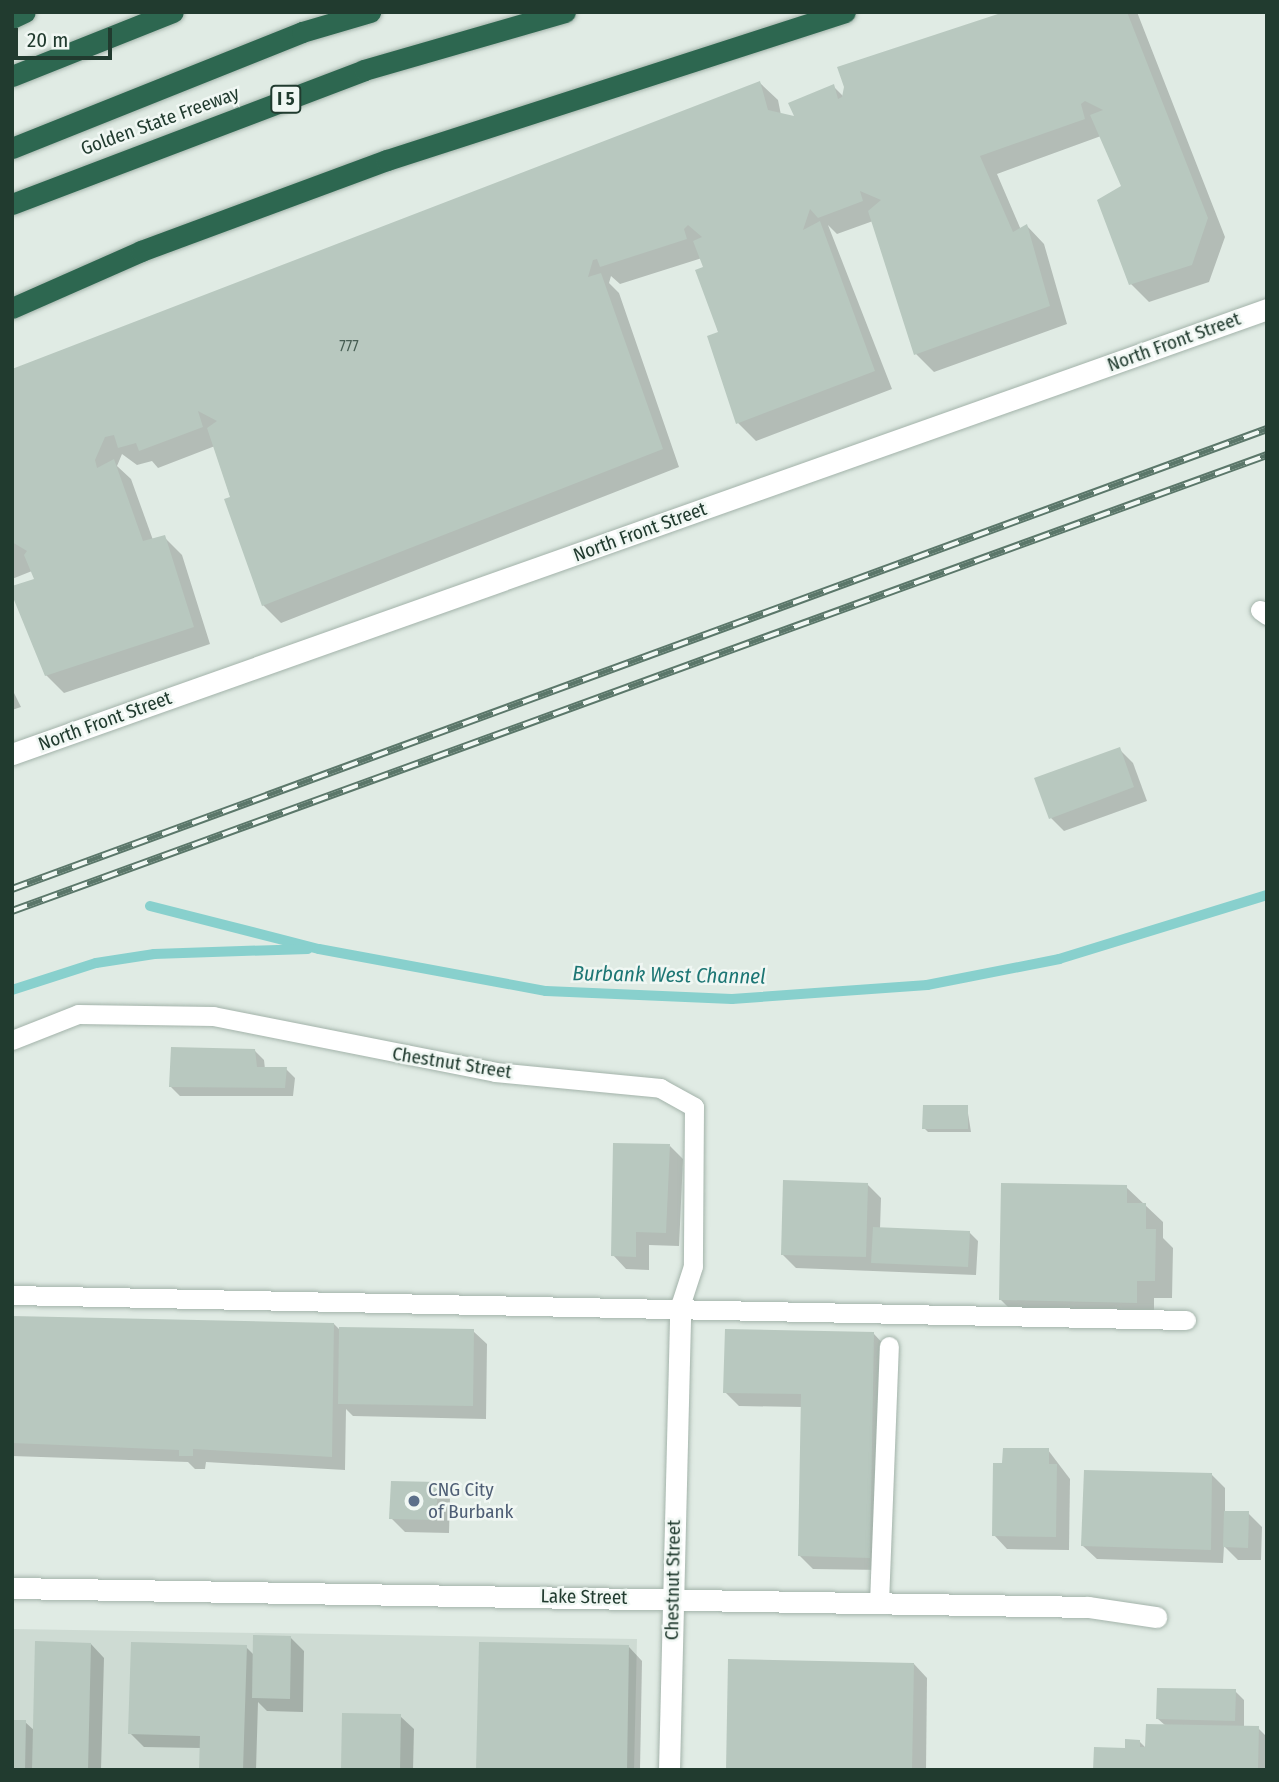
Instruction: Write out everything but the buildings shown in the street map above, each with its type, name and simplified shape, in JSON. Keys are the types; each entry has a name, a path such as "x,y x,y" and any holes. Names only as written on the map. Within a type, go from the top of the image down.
{"highway":[{"path":"12,18 25,12"},
{"path":"12,76 173,12"},
{"path":"12,148 302,32 370,12"},
{"name":"Golden State Freeway","path":"12,204 364,70 565,12"},
{"path":"12,308 141,251 387,160 845,12"}],"street":[{"name":"North Front Street","path":"12,754 1267,309"},
{"name":"Chestnut Street","path":"669,1770 680,1306"},
{"name":"Lake Street","path":"12,1588 1088,1607 1156,1617"}],"lane":[{"name":"Chestnut Street","path":"12,1040 78,1014 213,1016 483,1070 660,1088 694,1107 693,1266 680,1306"},
{"path":"12,1295 680,1306 1186,1320"},
{"path":"879,1603 889,1346"}],"shaded area":[{"path":"12,1629 637,1639 634,1770 12,1770"}],"waterway":[{"name":"Burbank West Channel","path":"150,906 319,949 546,991 732,999 927,985 1059,959 1267,895"},
{"path":"12,990 96,963 154,954 308,949"}],"railway":[{"path":"12,889 1267,429"},
{"path":"12,911 1267,455"}],"place":[{"name":"CNG City of Burbank","path":"414,1501"}]}
